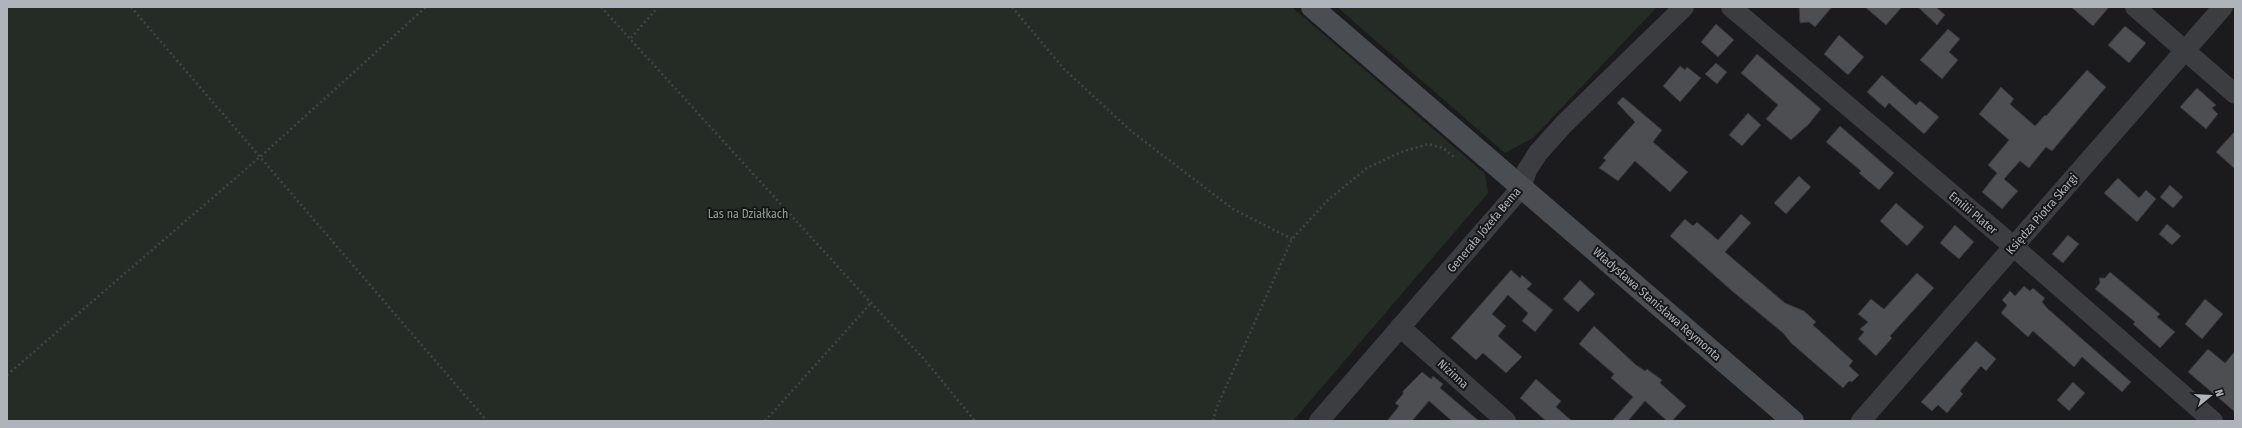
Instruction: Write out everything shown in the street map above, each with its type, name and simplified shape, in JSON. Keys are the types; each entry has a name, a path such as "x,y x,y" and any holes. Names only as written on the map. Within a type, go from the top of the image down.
{"main road":[{"name":"Władysława Stanisława Reymonta","path":"1312,7 1793,421"}],"street":[{"name":"Generała Józefa Bema","path":"1319,421 1521,188 1527,170 1538,153 1564,124 1684,7"},
{"name":"Emilii Plater","path":"1732,7 2013,247 2213,421"},
{"path":"2135,7 2235,94"},
{"name":"Księdza Piotra Skargi","path":"1861,421 2223,7"},
{"name":"Nizinna","path":"1400,327 1506,421"}],"path":[{"path":"131,7 486,421"},
{"path":"7,375 260,157 426,7"},
{"path":"601,7 924,359 975,421"},
{"path":"631,38 658,7"},
{"path":"1012,7 1064,70 1131,131 1233,209 1292,239"},
{"path":"1212,421 1292,239 1328,200 1367,168 1402,152 1428,144 1443,148 1455,157"},
{"path":"765,421 871,303"}],"green space":[{"name":"Las na Działkach","path":"7,7 1292,7 1485,174 1488,193 1293,421 7,421"},
{"path":"1337,7 1657,7 1533,138 1505,153"}],"building":[{"path":"1799,7 1832,7 1815,27 1809,22 1800,23"},
{"path":"1865,7 1902,7 1886,25"},
{"path":"1918,7 1936,7 1945,15 1937,25"},
{"path":"2071,7 2109,7 2093,26"},
{"path":"1716,24 1734,40 1718,57 1701,42"},
{"path":"2125,26 2146,43 2129,63 2108,45"},
{"path":"1948,29 1960,39 1949,52 1958,60 1942,79 1920,60"},
{"path":"1839,35 1864,57 1848,75 1824,54"},
{"path":"1757,54 1821,109 1809,124 1791,140 1766,119 1778,105 1741,73"},
{"path":"1716,63 1727,72 1717,84 1705,74"},
{"path":"1680,66 1685,70 1687,67 1701,78 1680,102 1663,86"},
{"path":"2087,70 2106,87 2052,151 2046,147 2029,168 2020,161 2004,179 2018,191 2002,209 1982,192 1997,173 1988,165 2009,140 1979,114 2001,87 2014,99 2010,104 2035,126 2045,115 2046,116"},
{"path":"1882,75 1916,105 1920,101 1939,117 1924,134 1889,103 1885,108 1867,92"},
{"path":"2197,88 2216,105 2212,108 2218,114 2206,129 2180,107"},
{"path":"1623,97 1662,130 1653,142 1688,172 1670,192 1635,161 1618,181 1599,168 1606,160 1603,158 1635,122 1617,103"},
{"path":"1748,113 1761,125 1742,146 1729,135"},
{"path":"1840,126 1894,173 1879,190 1859,173 1861,171 1826,142"},
{"path":"2235,131 2235,169 2216,152"},
{"path":"1799,176 1811,187 1786,214 1774,203"},
{"path":"2118,178 2139,198 2146,190 2156,199 2137,222 2104,193"},
{"path":"2170,185 2183,197 2173,208 2160,197"},
{"path":"1896,203 1924,227 1907,246 1880,221"},
{"path":"1741,214 1751,223 1725,252 1785,303 1804,311 1816,322 1813,325 1853,361 1849,366 1859,375 1852,382 1849,381 1843,388 1791,343 1783,333 1732,291 1670,236 1685,219 1693,226 1697,222 1718,240"},
{"path":"2167,224 2181,236 2172,245 2159,234"},
{"path":"1955,225 1974,242 1959,259 1940,243"},
{"path":"2068,235 2079,244 2063,263 2052,254"},
{"path":"1511,270 1520,278 1522,275 1532,284 1527,289 1553,310 1535,332 1522,321 1528,313 1508,295 1492,314 1506,326 1498,336 1522,357 1506,373 1483,353 1476,360 1451,338"},
{"path":"2110,272 2160,314 2157,317 2175,332 2160,348 2133,324 2135,322 2095,289 2100,283 2099,278 2105,278"},
{"path":"1917,273 1934,288 1890,336 1892,338 1876,356 1858,339 1864,332 1860,329 1868,322 1858,314 1871,299 1884,309"},
{"path":"1580,280 1595,294 1578,312 1563,299"},
{"path":"2024,286 2030,291 2033,288 2045,298 2042,302 2047,308 2131,382 2122,392 2082,357 2074,367 2033,331 2028,337 2001,313 2007,305 2002,300 2010,291 2015,296"},
{"path":"2205,299 2223,314 2202,339 2185,324"},
{"path":"1594,326 1635,364 1645,371 1647,369 1662,380 1660,383 1686,406 1672,421 1667,421 1645,401 1628,421 1612,421 1633,397 1611,378 1614,374 1579,344"},
{"path":"1976,341 1996,359 1986,371 1981,366 1960,391 1963,394 1947,413 1938,405 1932,411 1921,402"},
{"path":"2208,349 2225,363 2235,351 2235,412 2188,372"},
{"path":"1422,372 1431,379 1433,376 1443,384 1440,388 1479,421 1452,421 1429,401 1412,421 1387,421 1399,406 1395,403 1403,394 1403,391"},
{"path":"1536,379 1561,401 1556,407 1572,421 1546,421 1520,398"},
{"path":"2073,382 2085,393 2069,411 2057,400"}]}
